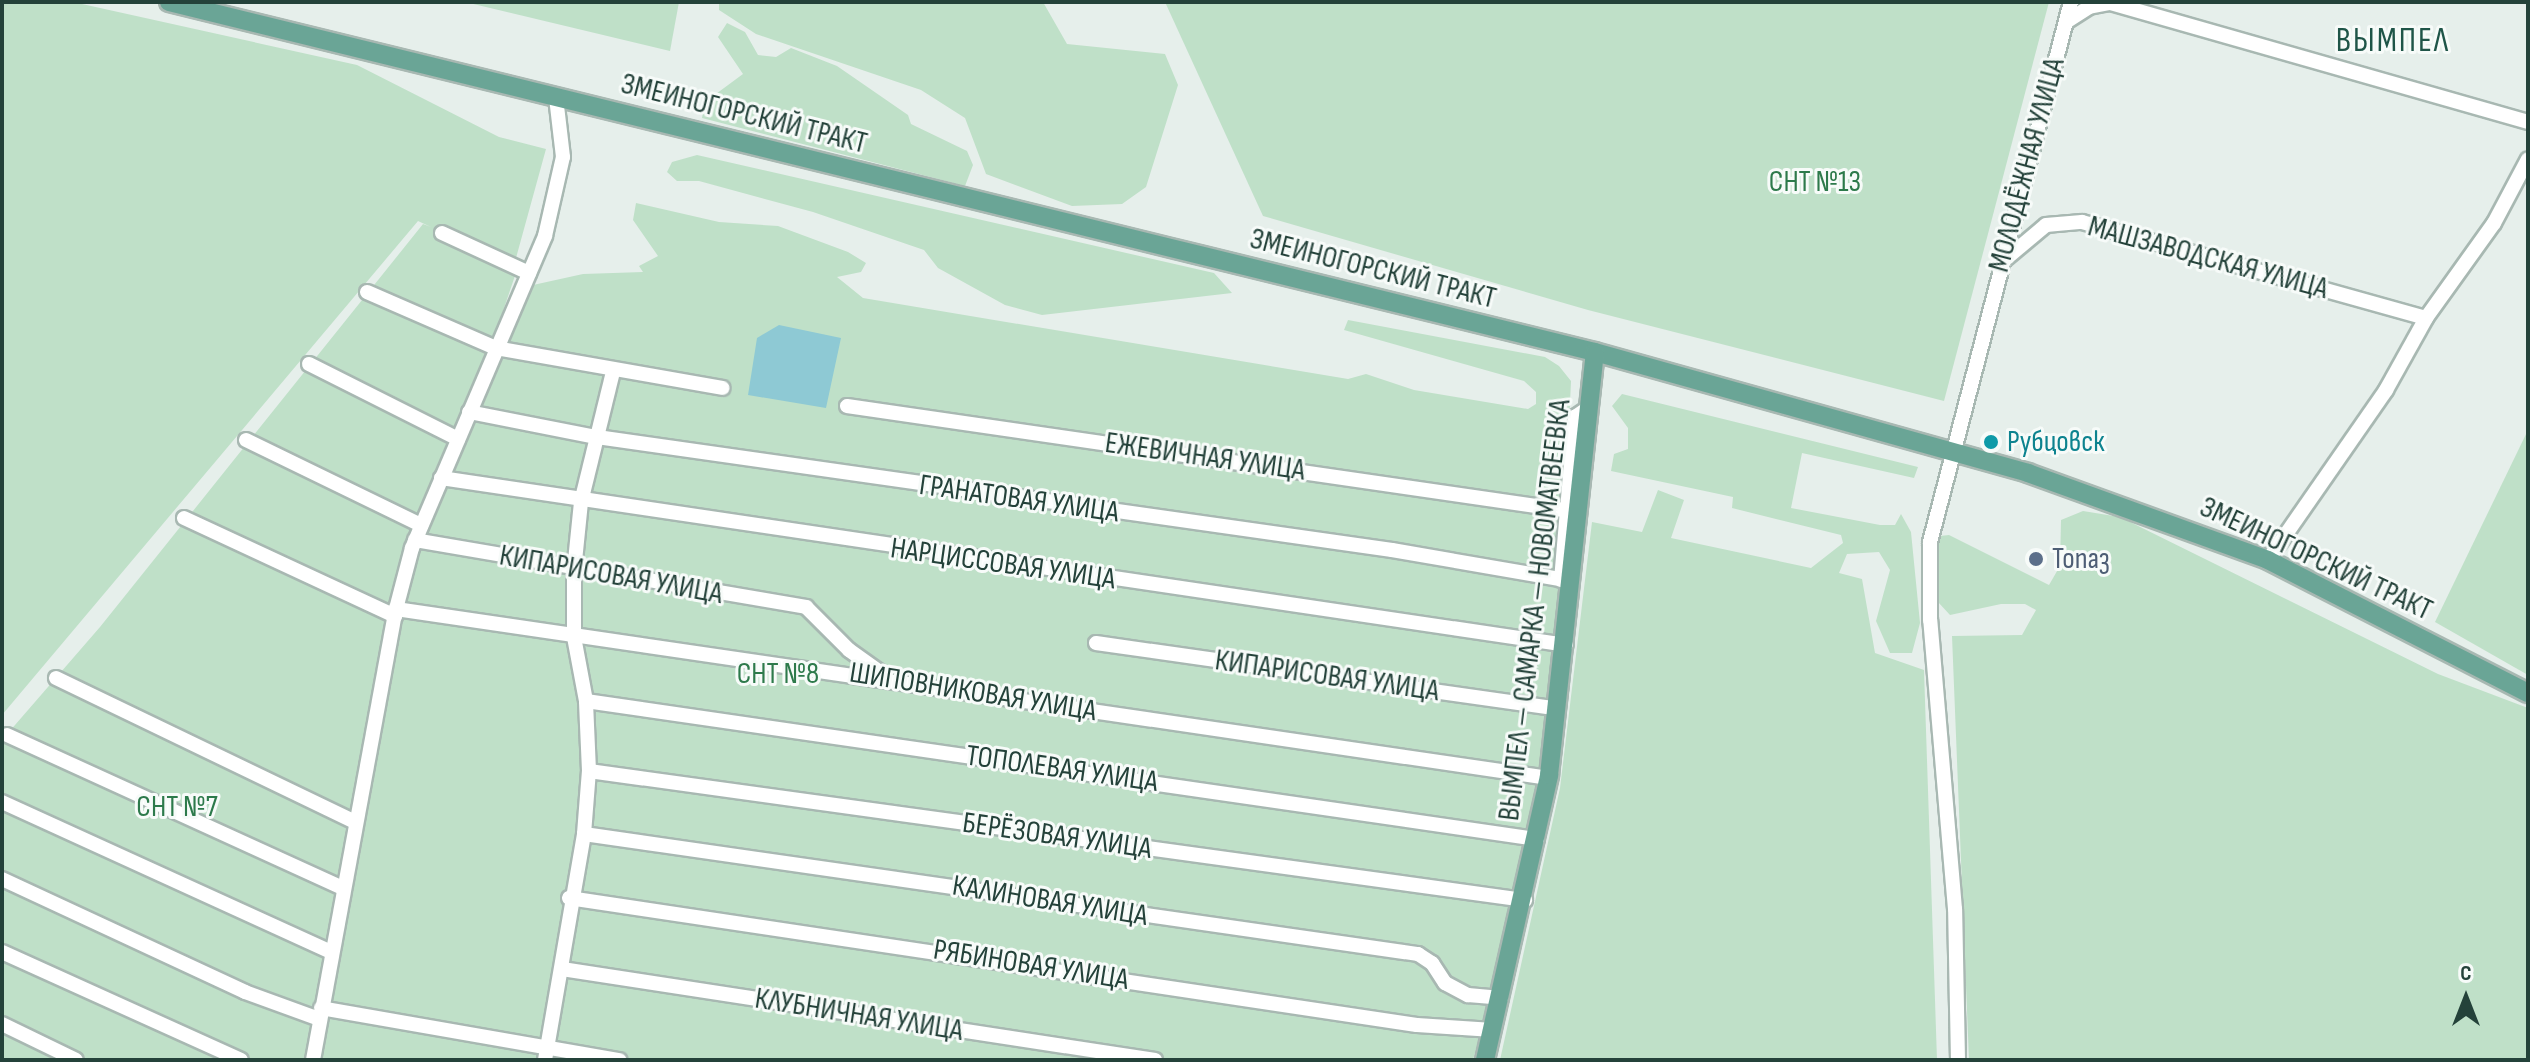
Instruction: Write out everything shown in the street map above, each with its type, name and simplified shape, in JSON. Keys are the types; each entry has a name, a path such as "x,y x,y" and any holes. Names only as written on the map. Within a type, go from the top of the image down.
{"main road":[{"name":"ЗМЕИНОГОРСКИЙ ТРАКТ","path":"169,2 1595,352 1950,451 2117,502 2268,560 2528,693"},
{"name":"ВЫМПЕЛ — САМАРКА — НОВОМАТВЕЕВКА","path":"1485,1060 1525,900 1549,778 1566,645 1566,580 1585,410 1595,352"}],"street":[{"name":"МОЛОДЁЖНАЯ УЛИЦА","path":"1958,1060 1955,909 1929,596 1930,542 1950,451 2071,2"},
{"path":"2066,22 2089,7 2108,3 2528,122"},
{"path":"313,1060 353,821 395,612 415,540 545,236 563,157 556,97"},
{"path":"2268,560 2386,390 2426,318 2494,223 2528,159"},
{"name":"МАШЗАВОДСКАЯ УЛИЦА","path":"2001,263 2046,225 2082,222 2426,318"},
{"path":"442,233 529,273"},
{"path":"367,292 496,348 613,372 723,388"},
{"path":"309,364 458,439"},
{"path":"546,1054 562,969 569,898 584,834 589,771 586,701 574,637 574,571 581,502 613,372"},
{"name":"ЕЖЕВИЧНАЯ УЛИЦА","path":"847,406 1563,510"},
{"path":"1566,580 1563,510 1575,417 1585,410"},
{"name":"ГРАНАТОВАЯ УЛИЦА","path":"469,412 597,437 1392,550 1566,580"},
{"path":"246,440 421,525"},
{"name":"НАРЦИССОВАЯ УЛИЦА","path":"441,478 581,502 1566,645"},
{"name":"ШИПОВНИКОВАЯ УЛИЦА","path":"184,518 395,612 886,677 1549,778"},
{"name":"КИПАРИСОВАЯ УЛИЦА","path":"415,540 574,571 806,607 849,650 886,677"},
{"name":"КИПАРИСОВАЯ УЛИЦА","path":"1096,643 1557,709"},
{"path":"56,678 353,821"},
{"name":"ТОПОЛЕВАЯ УЛИЦА","path":"586,701 1537,839"},
{"path":"7,735 342,888"},
{"name":"БЕРЁЗОВАЯ УЛИЦА","path":"589,771 1525,900"},
{"path":"2,802 331,952"},
{"name":"КАЛИНОВАЯ УЛИЦА","path":"584,834 1418,954 1432,963 1445,983 1468,995 1501,998"},
{"path":"2,879 245,992 320,1014 546,1054 620,1060"},
{"name":"РЯБИНОВАЯ УЛИЦА","path":"569,898 1417,1025 1493,1030"},
{"path":"2,952 241,1060"},
{"name":"КЛУБНИЧНАЯ УЛИЦА","path":"562,969 1155,1060"},
{"path":"2,1024 76,1060"}],"green space":[{"name":"СНТ №8","path":"2,2 73,2 357,65 499,137 546,149 516,258 510,260 519,264 471,405 533,285 583,274 643,272 639,266 658,256 633,220 636,203 719,222 778,226 848,252 866,263 861,272 837,277 863,298 1348,379 1366,374 1414,390 1528,409 1536,404 1536,392 1524,381 1344,330 1348,320 1545,357 1559,366 1571,381 1562,579 1538,774 1522,875 1473,1060 2,1060 2,740 100,627 423,224 431,227 418,221 2,715"},
{"path":"465,2 679,2 670,51"},
{"path":"719,2 1043,2 1067,44 1165,54 1178,85 1146,187 1122,204 1072,206 986,174 965,118 921,90 756,34 719,10"},
{"name":"СНТ №13","path":"1165,2 2049,2 1944,401 1588,310 1263,216"},
{"path":"727,23 745,32 758,55 776,57 791,48 837,66 908,115 911,124 967,151 973,165 965,186 702,118 705,102 743,74 718,37"},
{"path":"697,155 1214,273 1232,293 1042,315 1005,305 938,268 924,250 813,212 699,181 677,181 667,172 672,162"},
{"path":"1622,394 1918,467 1914,478 1802,453 1791,508 1880,525 1895,525 1901,514 1911,532 1920,623 1912,653 1890,653 1876,621 1890,570 1879,552 1847,554 1839,573 1862,579 1875,653 1924,670 1937,1060 1500,1060 1560,788 1592,522 1642,532 1658,490 1684,500 1671,538 1811,568 1843,543 1841,535 1732,508 1733,497 1611,471 1614,454 1628,449 1628,428 1612,406"},
{"path":"2528,430 2528,675 2435,622"},
{"path":"2083,511 2120,517 2438,674 2528,708 2528,1060 1969,1060 1952,636 2022,635 2036,610 2025,604 2001,604 1950,615 1938,602 1934,582 1940,536 1949,535 2049,585 2060,566 2061,520"}],"water":[{"path":"779,325 841,338 826,408 748,395 757,338"}],"place":[{"name":"Рубцовск","path":"1991,442"},
{"name":"Топаз","path":"2036,559"}],"district":[{"name":"ВЫМПЕЛ","path":"2393,41"}],"park label":[{"name":"СНТ №7","path":"177,807"}]}
